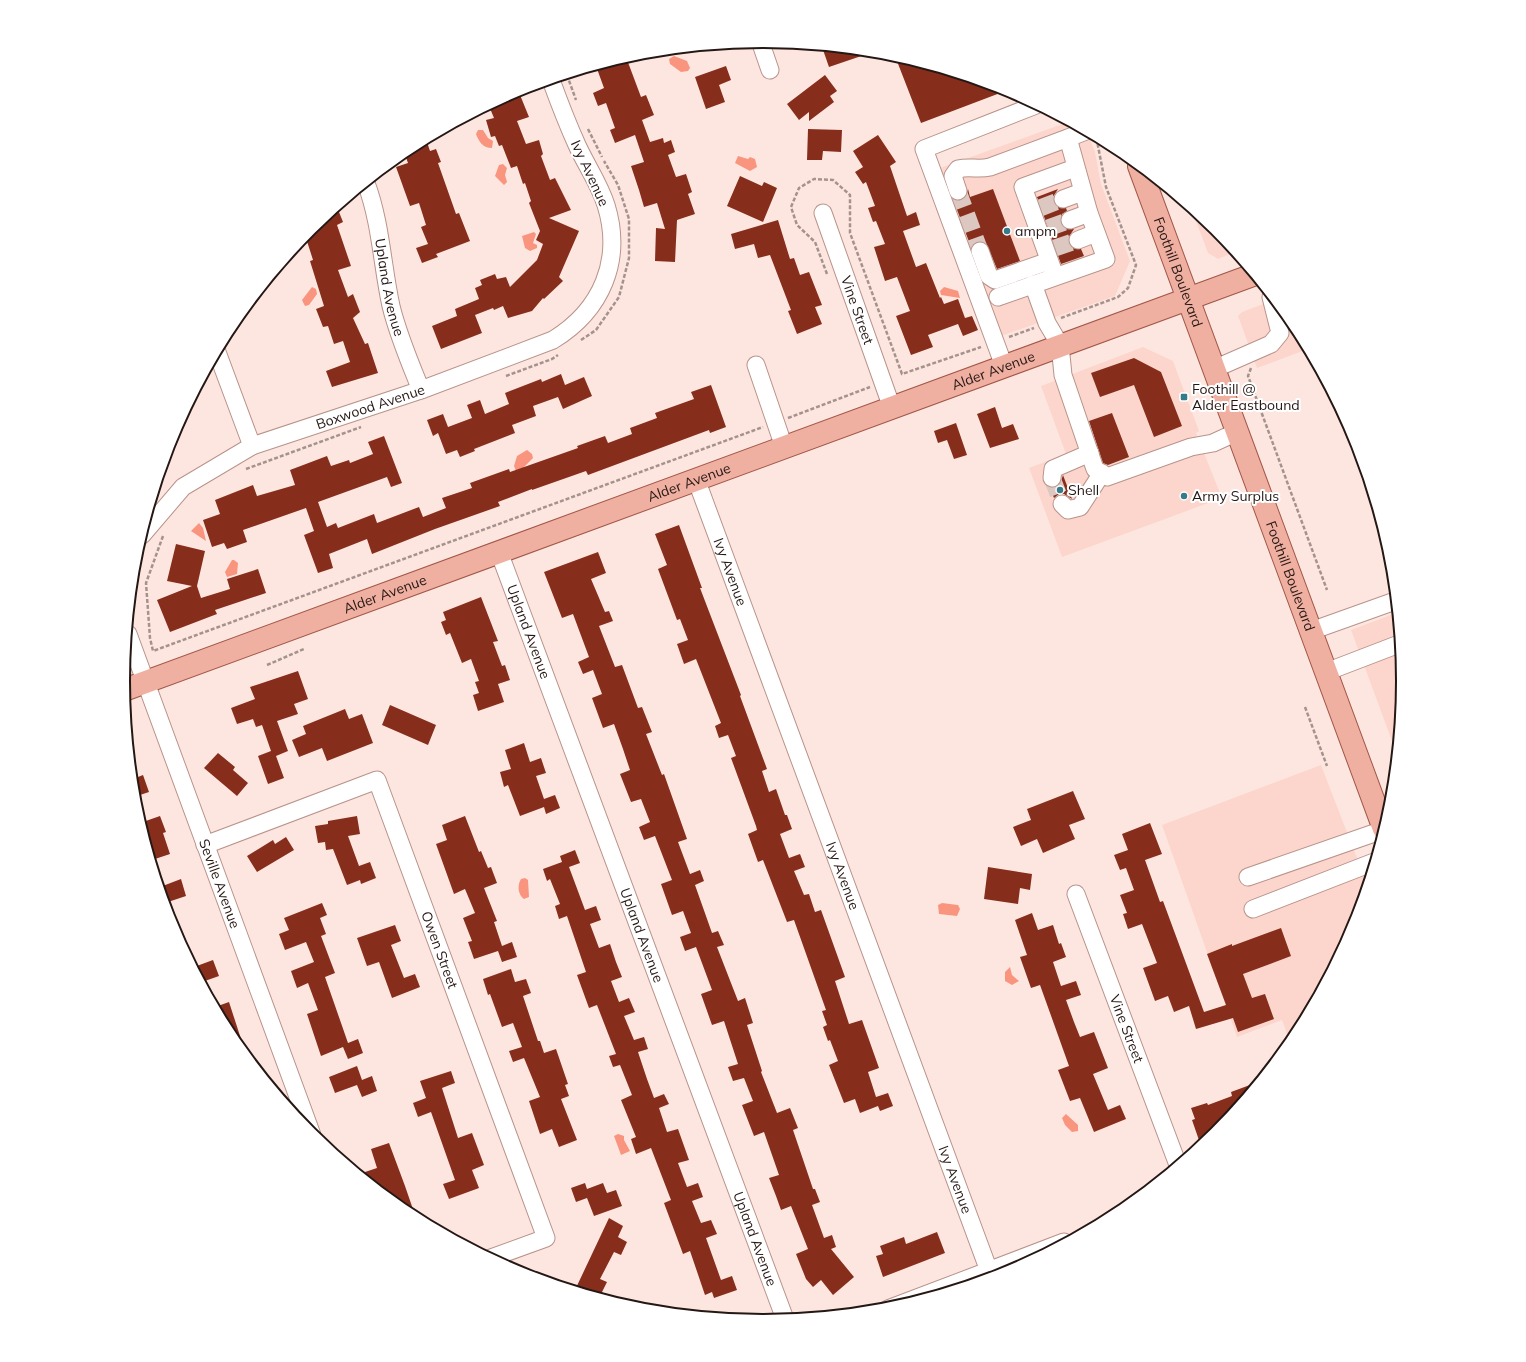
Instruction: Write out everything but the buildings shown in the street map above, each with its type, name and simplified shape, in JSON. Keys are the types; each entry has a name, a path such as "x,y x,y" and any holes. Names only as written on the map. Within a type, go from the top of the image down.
{"main road":[{"name":"Foothill Boulevard","path":"1142,175 1380,820"},
{"name":"Alder Avenue","path":"130,688 1249,276"}],"street":[{"path":"762,48 770,70"},
{"name":"Ivy Avenue","path":"553,85 570,130 595,180 607,211 612,230 611,260 601,292"},
{"path":"1004,366 924,149 1030,107"},
{"path":"958,190 953,176 958,169 965,167 979,170 990,167 1080,133"},
{"path":"980,251 990,276 995,280 1051,259 1106,258 1082,192 1068,138"},
{"path":"1051,259 1036,209 1023,186 1075,168"},
{"name":"Upland Avenue","path":"367,188 379,226 391,305 398,329 421,390"},
{"path":"1062,199 1082,192"},
{"name":"Vine Street","path":"823,213 892,408"},
{"path":"1070,220 1089,213"},
{"path":"1078,240 1096,233"},
{"path":"998,297 1033,284 1051,259"},
{"path":"1033,284 1047,323 1060,346 1063,375 1095,469 1107,477 1191,446 1213,443 1237,432"},
{"name":"Boxwood Avenue","path":"151,523 183,487 252,446 421,390 553,340 569,330 584,316 601,292"},
{"path":"1214,369 1271,344 1280,333 1274,308"},
{"path":"219,358 252,446"},
{"path":"756,365 784,447"},
{"path":"1052,478 1053,469 1059,465 1090,453"},
{"path":"1062,504 1068,510 1080,507 1102,473"},
{"name":"Ivy Avenue","path":"696,479 989,1271"},
{"name":"Upland Avenue","path":"499,552 783,1314"},
{"path":"1311,631 1391,602"},
{"name":"Seville Avenue","path":"131,643 144,682 306,1119"},
{"path":"1326,672 1395,645"},
{"name":"Owen Street","path":"205,845 377,780 546,1238 498,1256"},
{"path":"1248,877 1377,832"},
{"path":"1253,909 1368,864"},
{"name":"Vine Street","path":"1076,894 1176,1160"},
{"path":"961,1282 1025,1257"}],"path":[{"path":"828,279 815,242 797,225 791,207 799,188 814,179 833,180 850,195 850,233 902,374 1118,297 1128,288 1136,266 1106,187 1097,143"},
{"path":"577,342 596,330 619,297 629,258"},
{"path":"500,378 552,359 565,351"},
{"path":"1248,354 1252,368 1248,376 1327,590"},
{"path":"164,534 160,540 146,584 150,638 153,651 870,388 867,380"},
{"path":"240,472 366,426"},
{"path":"267,665 304,649"},
{"path":"1305,707 1327,766"}],"shaded area":[{"path":"674,56 687,61 690,68 688,71 681,72 670,64 669,59"},
{"path":"1063,124 1090,139 1095,152 1101,184 1130,261 1115,296 1001,336 940,168"},
{"path":"478,130 483,130 488,138 493,141 492,148 484,146 480,142 476,134"},
{"path":"738,156 748,159 750,157 755,159 757,167 750,171 735,163"},
{"path":"503,164 507,168 505,175 507,182 504,185 495,176 499,165"},
{"path":"1195,219 1211,233 1230,254 1218,259 1208,253"},
{"path":"534,232 536,234 533,243 537,245 537,248 530,251 525,248 522,236"},
{"path":"312,287 316,289 317,294 309,305 305,306 302,300"},
{"path":"944,287 958,291 960,298 941,295 940,291"},
{"path":"1269,302 1302,351 1257,368 1238,316 1242,312"},
{"path":"1143,347 1173,361 1199,431 1196,433 1222,498 1062,557 1029,468 1066,454 1041,386"},
{"path":"527,450 532,454 533,458 521,470 516,471 514,466 517,456"},
{"path":"199,523 203,528 206,541 191,531"},
{"path":"232,560 238,563 237,574 227,577 225,572"},
{"path":"1393,614 1396,681 1393,744 1351,630"},
{"path":"1321,765 1364,877 1348,923 1331,961 1311,998 1287,1035 1282,1020 1237,1037 1162,825"},
{"path":"525,878 528,880 529,897 524,899 520,895 519,887 521,879"},
{"path":"942,903 958,905 960,909 957,916 939,914 938,905"},
{"path":"1010,967 1012,975 1019,981 1012,985 1005,981 1005,972"},
{"path":"1066,1114 1078,1125 1078,1131 1072,1132 1065,1125 1062,1118"},
{"path":"618,1134 624,1136 624,1140 630,1151 621,1155 614,1136"}],"tunnel":[{"path":"958,191 980,251"},
{"path":"1040,208 1063,199"},
{"path":"1048,228 1070,220"},
{"path":"1055,248 1078,240"},
{"path":"1052,478 1062,504"}],"place":[{"name":"ampm","path":"1007,231"},
{"name":"Foothill @ Alder Eastbound","path":"1184,397"},
{"name":"Shell","path":"1060,490"},
{"name":"Army Surplus","path":"1184,496"}]}
